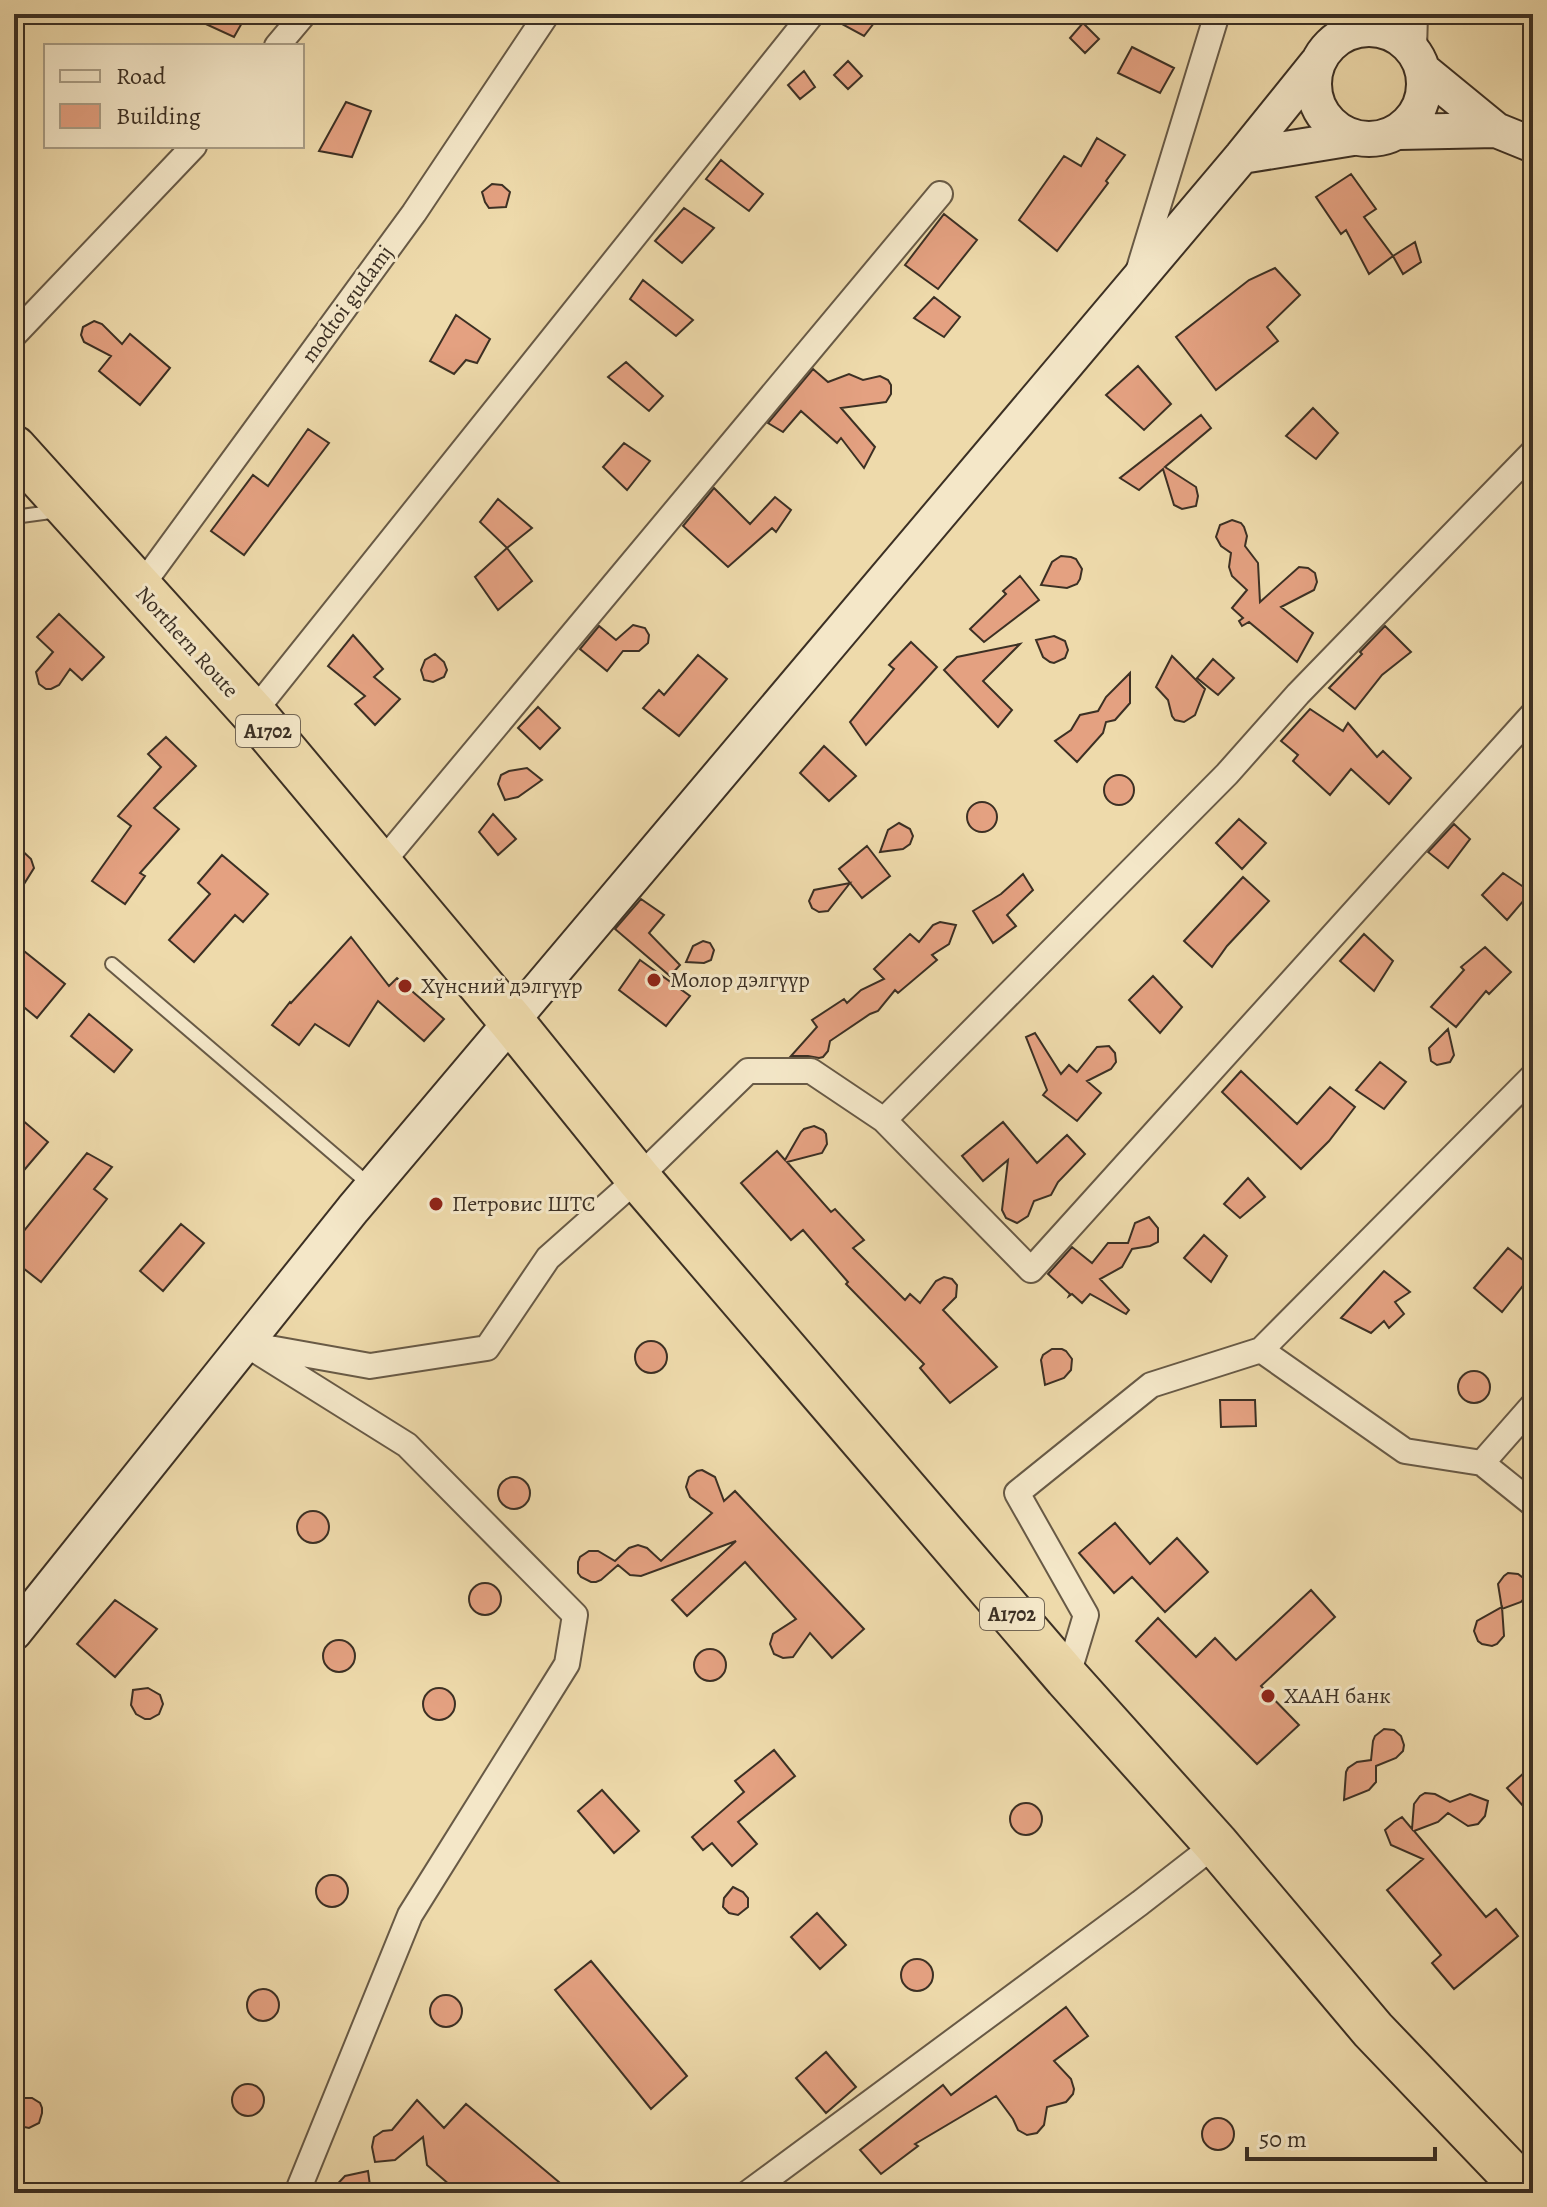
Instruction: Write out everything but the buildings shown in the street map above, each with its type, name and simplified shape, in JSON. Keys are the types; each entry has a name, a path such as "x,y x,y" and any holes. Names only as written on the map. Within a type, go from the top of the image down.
{"highway":[{"name":"Northern Route","path":"14,448 253,713 512,1022"},
{"name":"A1702","path":"512,1022 638,1178 1067,1678 1216,1844 1373,2030 1529,2193"}],"street":[{"path":"279,44 304,14"},
{"name":"modtoi gudamj","path":"139,589 414,213 547,14"},
{"path":"253,713 812,14"},
{"path":"1136,281 1217,14"},
{"path":"1399,132 1416,115 1425,94 1415,14"},
{"path":"14,1633 371,1186 1242,156 1330,44 1357,23 1396,34 1419,60 1496,130 1533,145"},
{"path":"1317,63 1313,86 1319,109 1333,127 1353,138"},
{"path":"1242,156 1353,138 1377,140 1399,132 1496,130"},
{"path":"14,335 192,148"},
{"path":"380,865 940,194"},
{"path":"884,1120 1227,774 1298,694 1533,452"},
{"path":"244,1343 370,1366 487,1348 548,1258 638,1178 748,1071 811,1071 884,1120 1031,1270 1533,714"},
{"path":"1067,1678 1086,1615 1017,1493 1151,1385 1261,1350 1533,1076"},
{"path":"244,1343 407,1445 575,1615 567,1664 410,1915 297,2193"},
{"path":"1261,1350 1405,1451 1482,1463 1533,1504"},
{"path":"1482,1463 1533,1405"},
{"path":"748,2193 1216,1844"}],"lane":[{"path":"14,517 68,510"},
{"path":"112,964 371,1186"}],"place":[{"name":"Молор дэлгүүр","path":"654,980"},
{"name":"Хүнсний дэлгүүр","path":"405,986"},
{"name":"Петровис ШТС","path":"436,1204"},
{"name":"ХААН банк","path":"1268,1696"}]}
